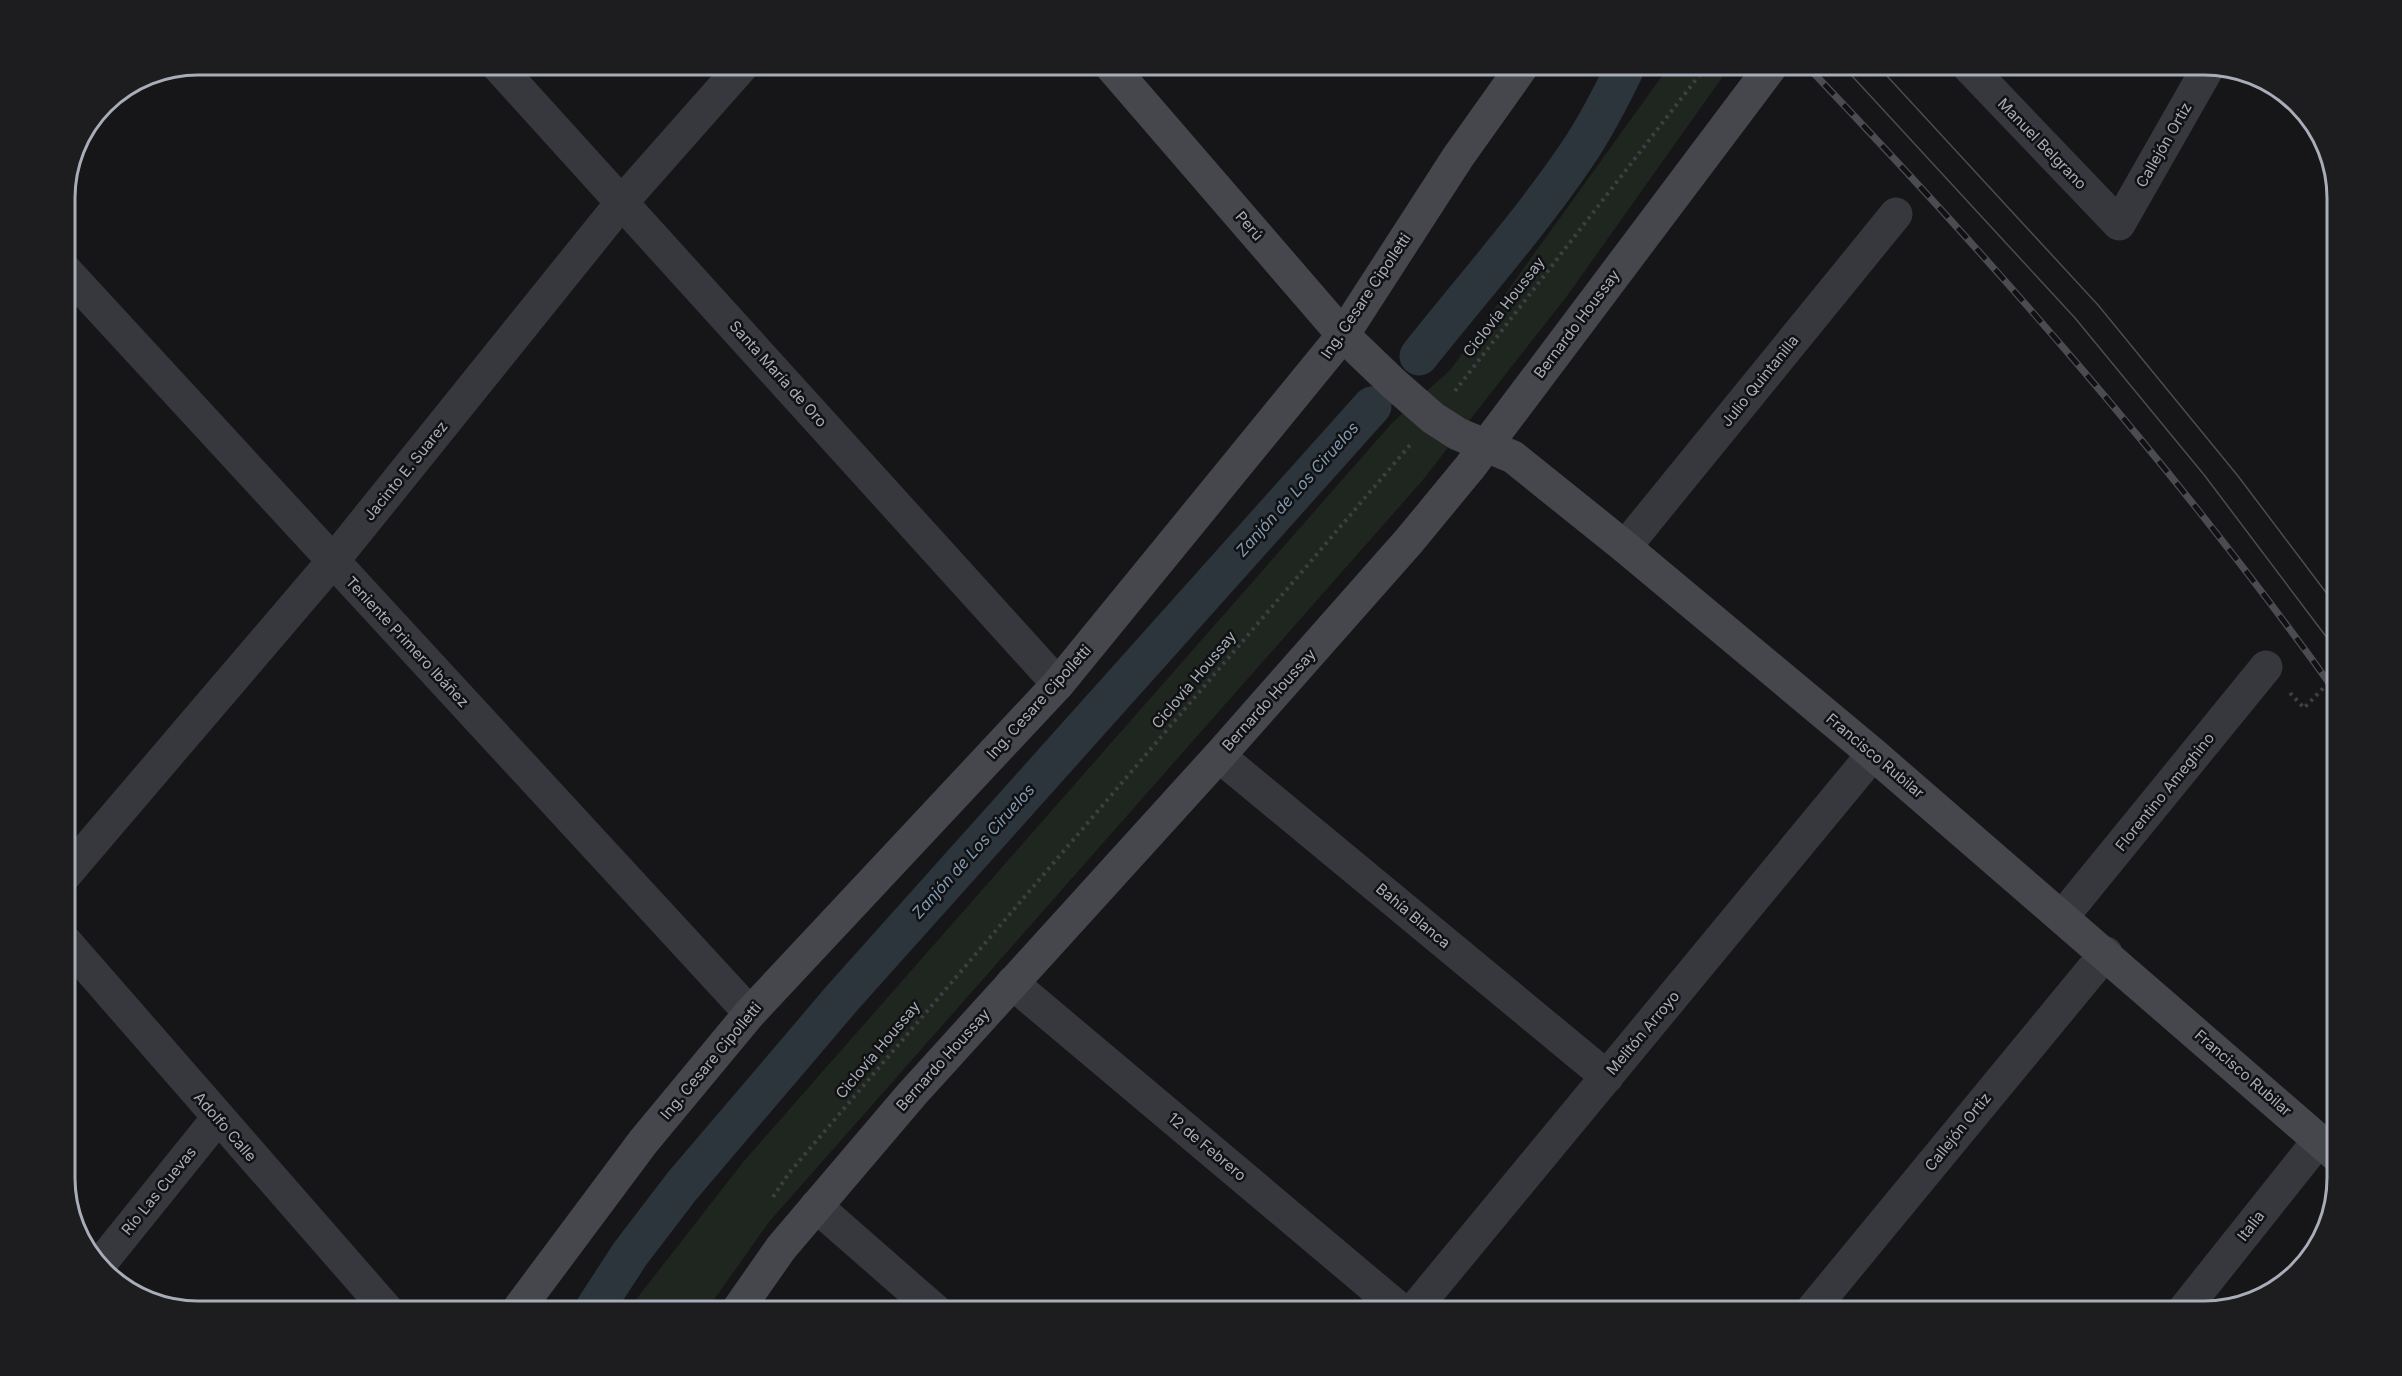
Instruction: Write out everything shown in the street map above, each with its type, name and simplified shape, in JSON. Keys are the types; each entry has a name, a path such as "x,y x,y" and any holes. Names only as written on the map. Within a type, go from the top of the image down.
{"street":[{"name":"Santa María de Oro","path":"506,75 1058,684"},
{"name":"Jacinto E. Suarez","path":"75,863 333,561 622,202 734,75"},
{"name":"Perú","path":"1118,75 1343,335 1393,383"},
{"name":"Ing. Cesare Cipolletti","path":"524,1301 643,1142 750,1013 1058,684 1343,335 1458,157 1516,75"},
{"name":"Bernardo Houssay","path":"744,1301 781,1248 816,1206 1012,983 1219,756 1409,541 1486,444 1765,75"},
{"name":"Manuel Belgrano","path":"1977,75 2119,224"},
{"name":"Callejón Ortiz","path":"2119,224 2204,75"},
{"name":"Julio Quintanilla","path":"1625,548 1896,214"},
{"name":"Teniente Primero Ibáñez","path":"75,281 750,1013"},
{"name":"Francisco Rubilar","path":"1393,383 1433,418 1458,434 1513,457 1625,548 1873,753 2327,1147"},
{"name":"Florentino Ameghino","path":"2063,916 2266,667"},
{"name":"Melitón Arroyo","path":"1421,1301 1873,753"},
{"name":"Bahía Blanca","path":"1219,756 1607,1077"},
{"name":"Adolfo Calle","path":"75,953 217,1119 379,1301"},
{"name":"Callejón Ortiz","path":"1819,1301 2106,953"},
{"name":"12 de Febrero","path":"1012,983 1390,1301"},
{"name":"Río Las Cuevas","path":"105,1258 217,1119"},
{"name":"Italia","path":"2192,1301 2327,1149"},
{"path":"816,1206 925,1301"}],"path":[{"name":"Ciclovía Houssay","path":"770,1203 789,1173 1433,418 1699,75"},
{"path":"2266,667 2304,708 2327,684"}],"shaded area":[{"path":"1663,75 1724,75 1567,296 1422,481 769,1222 713,1301 635,1301 744,1161 1392,423 1451,369"}],"waterway":[{"name":"Zanjón de Los Ciruelos","path":"1419,356 1521,231 1560,179 1592,132 1622,75"},
{"name":"Zanjón de Los Ciruelos","path":"599,1301 630,1254 682,1186 843,997 1372,406"}],"tram line":[{"path":"1851,75 2075,318 2205,476 2327,638"},
{"path":"1886,75 2098,305 2238,476 2327,594"}],"railway":[{"path":"1815,75 1946,215 2082,370 2213,529 2327,680"}]}
